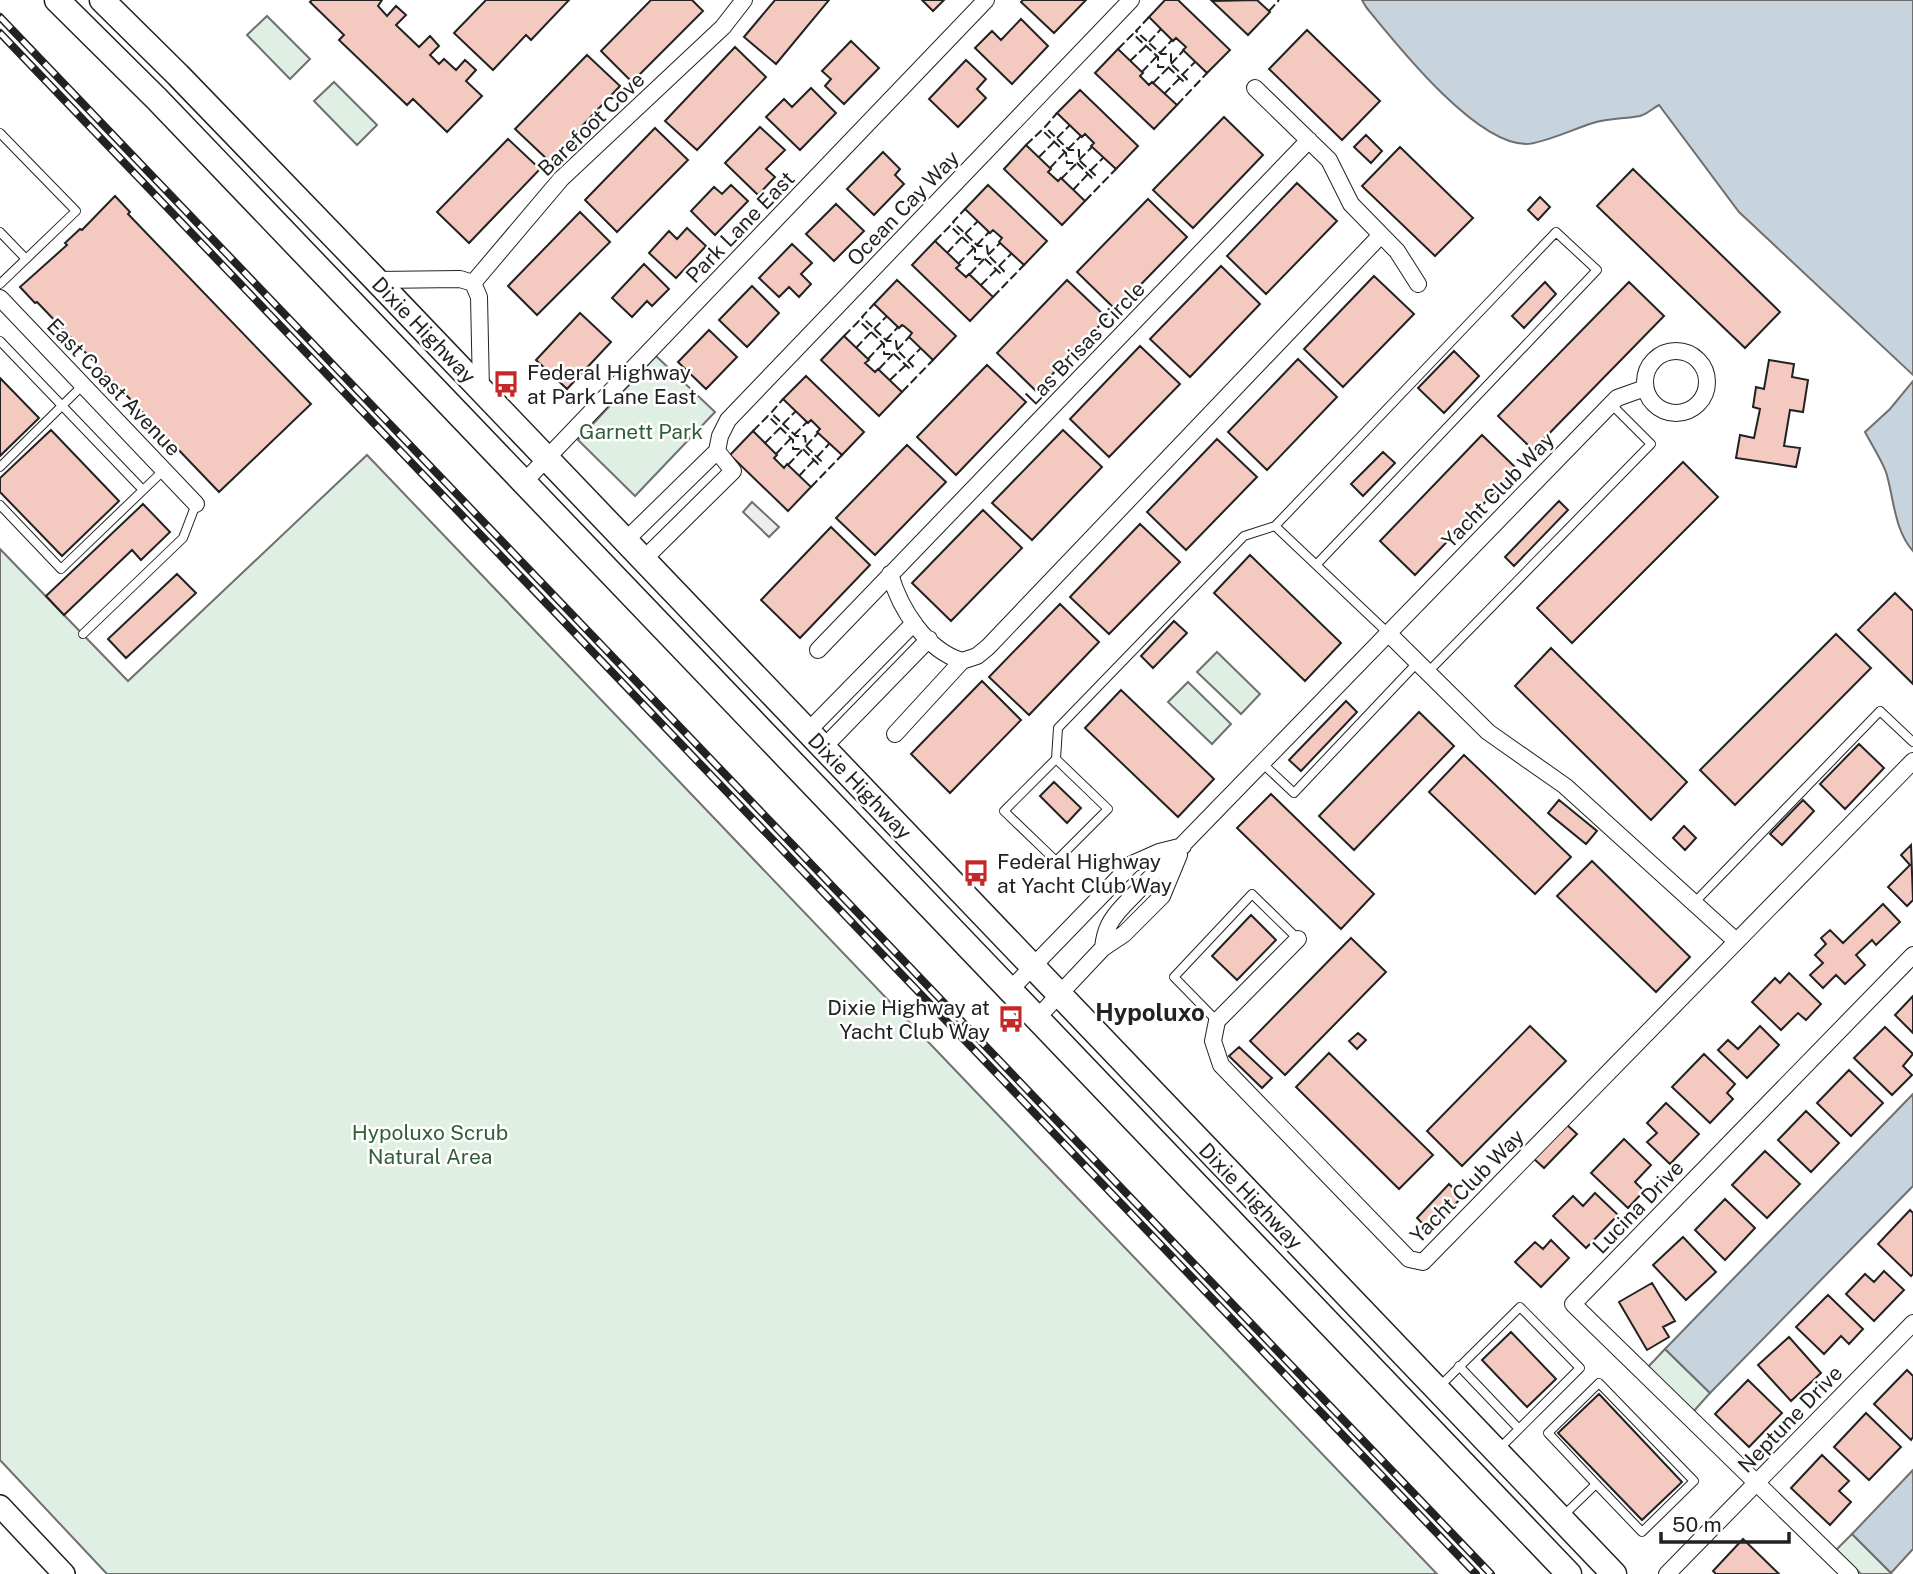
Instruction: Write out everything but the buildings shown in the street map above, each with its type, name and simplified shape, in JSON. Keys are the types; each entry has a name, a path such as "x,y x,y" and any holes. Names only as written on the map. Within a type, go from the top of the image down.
{"main road":[{"name":"Dixie Highway","path":"57,0 157,99 1569,1574"},
{"name":"Dixie Highway","path":"102,0 376,280 1614,1574"}],"street":[{"name":"Barefoot Cove","path":"473,284 561,179 723,27 744,0"},
{"name":"Park Lane East","path":"524,482 986,0"},
{"name":"Ocean Cay Way","path":"625,540 717,451 720,436 728,420 1130,0"},
{"path":"1255,88 1329,160 1351,204 1397,251 1418,284"},
{"name":"Las Brisas Circle","path":"818,650 1309,140"},
{"path":"895,734 962,661 977,656 988,648 1381,235"},
{"path":"376,280 460,279 473,284 479,297 481,390"},
{"name":"East Coast Avenue","path":"2,304 196,505"},
{"name":"Yacht Club Way","path":"1103,948 1105,930 1124,905 1617,398 1645,387"},
{"path":"644,559 733,471 717,451"},
{"path":"890,574 901,602 914,623 949,657 962,661"},
{"path":"816,739 881,657 914,623"},
{"path":"1389,634 1488,732 1565,786 1736,941"},
{"path":"816,739 896,672 929,639"},
{"name":"Yacht Club Way","path":"1217,1021 1213,1041 1222,1065 1409,1259 1423,1262 1913,761"},
{"name":"Yacht Club Way","path":"1010,990 1132,864 1159,852 1183,846"},
{"name":"Yacht Club Way","path":"1037,1018 1103,948 1124,934 1162,897 1183,846"},
{"path":"1109,887 1137,921"},
{"path":"1217,1021 1298,939"},
{"name":"Lucina Drive","path":"1757,1484 1573,1304 1913,955"},
{"name":"Neptune Drive","path":"1667,1574 1913,1323"},
{"path":"1757,1484 1850,1574"},
{"path":"4,1518 64,1574"}],"lane":[{"path":"0,133 76,211 0,284"},
{"path":"0,232 26,259"},
{"path":"1056,759 1108,809 1056,861 1004,811 1056,759 1058,728 1244,536 1275,526 1556,232 1597,270 1316,565"},
{"path":"0,341 143,490"},
{"path":"0,467 83,385"},
{"path":"1264,764 1294,793 1651,444 1611,404"},
{"path":"0,505 61,569 164,470"},
{"path":"695,474 712,491"},
{"path":"675,492 693,510"},
{"path":"83,634 183,538 196,505"},
{"path":"1275,526 1389,634"},
{"path":"881,657 896,672"},
{"path":"1694,903 1880,711 1913,742"},
{"path":"1217,1021 1174,977 1252,894 1298,939"},
{"path":"1437,1389 1520,1307 1580,1368 1497,1451"},
{"path":"1459,1366 1519,1429"},
{"path":"1599,1383 1695,1481 1642,1532 1596,1484 1548,1433 1599,1383"},
{"path":"1560,1518 1596,1484"}],"green space":[{"path":"267,16 310,59 290,79 247,35"},
{"path":"334,82 377,125 357,145 314,101"},
{"name":"Garnett Park","path":"656,356 715,412 635,496 578,440"},
{"name":"Hypoluxo Scrub Natural Area","path":"367,455 1437,1574 107,1574 0,1460 0,549 128,681"},
{"path":"1217,652 1260,694 1241,714 1197,672"},
{"path":"1188,682 1231,724 1212,744 1168,702"},
{"path":"1665,1349 1710,1393 1693,1412 1648,1367"},
{"path":"1852,1534 1891,1573 1861,1574 1836,1550"}],"shaded area":[{"path":"1362,0 1913,0 1913,375 1739,212 1659,105 1640,116 1599,121 1533,143 1506,140 1484,128 1438,90"},
{"path":"1913,381 1913,551 1898,524 1886,472 1865,432 1890,409"},
{"path":"752,502 779,527 769,537 743,512"},
{"path":"1913,1094 1913,1186 1710,1393 1665,1349"},
{"path":"1913,1470 1913,1549 1891,1573 1852,1534"}],"railway":[{"path":"0,17 1491,1574"},
{"path":"0,33 1476,1574"}],"fence":[{"path":"1269,11 1279,0"},
{"path":"1118,49 1133,34 1158,57 1158,67 1168,67 1184,82 1187,79 1171,64 1171,54 1161,54 1136,31 1149,17"},
{"path":"1149,42 1161,29"},
{"path":"1160,53 1172,40"},
{"path":"1130,61 1146,46"},
{"path":"1171,64 1183,51"},
{"path":"1142,72 1157,56"},
{"path":"1182,75 1195,62"},
{"path":"1153,83 1168,68"},
{"path":"1177,105 1207,73"},
{"path":"1164,94 1180,78"},
{"path":"1026,145 1042,130 1066,153 1067,163 1077,163 1092,178 1095,175 1079,160 1079,150 1069,150 1045,127 1057,113"},
{"path":"1057,138 1070,125"},
{"path":"1068,149 1081,136"},
{"path":"1039,157 1054,142"},
{"path":"1079,160 1092,147"},
{"path":"1050,168 1065,152"},
{"path":"1091,170 1103,158"},
{"path":"1061,179 1076,164"},
{"path":"1085,201 1116,169"},
{"path":"1073,190 1088,174"},
{"path":"935,241 950,226 975,249 975,259 985,259 1001,274 1004,271 988,255 987,246 978,246 953,222 965,209"},
{"path":"965,234 978,221"},
{"path":"977,245 989,232"},
{"path":"947,253 962,237"},
{"path":"988,255 1000,243"},
{"path":"958,264 974,248"},
{"path":"999,266 1012,253"},
{"path":"970,274 984,259"},
{"path":"993,297 1024,265"},
{"path":"981,285 996,270"},
{"path":"844,336 859,321 884,344 884,354 894,354 910,369 913,366 897,350 896,341 887,341 862,317 874,304"},
{"path":"874,329 887,316"},
{"path":"886,340 898,327"},
{"path":"856,348 871,332"},
{"path":"897,350 909,337"},
{"path":"868,359 883,343"},
{"path":"908,361 921,348"},
{"path":"879,369 893,354"},
{"path":"902,392 933,360"},
{"path":"890,380 906,365"},
{"path":"753,431 768,416 793,440 793,449 803,449 818,464 821,461 806,446 805,436 796,436 771,413 783,399"},
{"path":"783,424 796,411"},
{"path":"794,435 807,422"},
{"path":"765,443 780,428"},
{"path":"806,446 818,433"},
{"path":"776,454 791,438"},
{"path":"817,457 829,444"},
{"path":"788,465 802,450"},
{"path":"811,487 842,455"},
{"path":"799,476 814,460"}],"place":[{"name":"Federal Highway at Park Lane East","path":"506,384"},
{"name":"Federal Highway at Yacht Club Way","path":"976,873"},
{"name":"Dixie Highway at Yacht Club Way","path":"1011,1019"}],"district":[{"name":"Hypoluxo","path":"1150,1012"}]}
